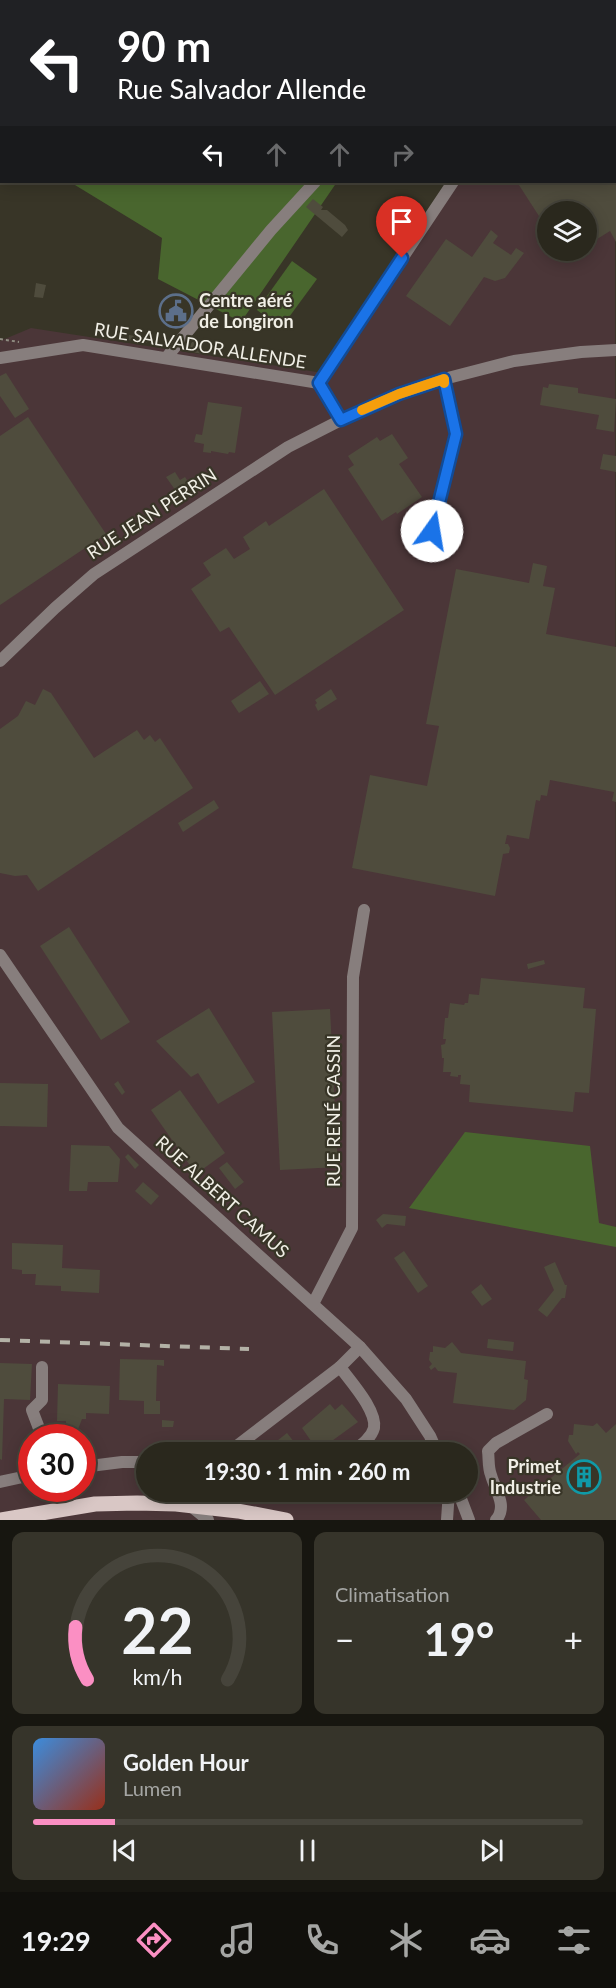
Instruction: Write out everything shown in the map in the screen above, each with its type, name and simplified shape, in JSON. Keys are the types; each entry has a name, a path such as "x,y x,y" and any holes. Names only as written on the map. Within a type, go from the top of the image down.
{"main road":[{"path":"0,1520 95,1504 176,1504 238,1511 277,1519"}],"street":[{"path":"166,358 314,183"},
{"path":"319,383 452,183"},
{"name":"RUE SALVADOR ALLENDE","path":"0,358 83,345 319,383 341,420"},
{"path":"341,420 399,394 444,379 514,361 616,350"},
{"path":"432,531 456,434 444,379"},
{"name":"RUE JEAN PERRIN","path":"0,662 55,608 94,574 288,447 341,420"},
{"name":"RUE RENÉ CASSIN","path":"313,1304 352,1228 353,977 364,910"},
{"name":"RUE ALBERT CAMUS","path":"0,955 118,1128 360,1347 406,1399 433,1442"},
{"path":"243,1442 340,1367 360,1347"},
{"path":"37,1424 32,1410 42,1400 42,1367"},
{"path":"340,1367 370,1409 374,1420 374,1429 365,1442"},
{"path":"496,1520 500,1515 501,1500 490,1473 488,1451 496,1443 547,1414"},
{"path":"96,1465 136,1462"},
{"path":"0,1482 18,1478"},
{"path":"447,1520 448,1502"},
{"path":"462,1502 469,1520"},
{"path":"191,1506 208,1520"}],"shaded area":[{"path":"458,183 615,183 616,1520 0,1520 0,341 31,328 323,373"}],"green space":[{"path":"72,183 336,183 241,322 158,279 162,238"},
{"path":"292,261 317,279 281,328 257,310"},
{"path":"465,1132 590,1146 599,1223 616,1227 616,1247 409,1208"}],"building":[{"path":"518,183 616,183 616,242 610,231 597,239 597,201 537,201 537,213"},
{"path":"313,199 323,207 321,210 327,210 345,225 348,230 342,237 306,207"},
{"path":"491,230 498,236 493,243 511,255 516,248 524,253 505,278 495,281 484,277 450,326 406,296 446,239 472,257"},
{"path":"36,283 46,285 43,298 34,297"},
{"path":"168,302 186,306 183,319 159,314 161,303 168,304"},
{"path":"129,335 148,338 147,343 128,340"},
{"path":"192,342 197,342 202,346 202,354 187,351"},
{"path":"6,373 29,409 15,418 0,396 0,376"},
{"path":"549,384 578,388 578,393 616,399 614,432 596,429 599,415 540,405 543,387 548,388"},
{"path":"208,402 242,407 235,453 203,452 204,444 194,442 196,434 202,435"},
{"path":"28,417 106,534 0,605 0,436"},
{"path":"392,434 408,458 399,464 422,497 382,521 348,469 354,465 348,456 377,437 380,441"},
{"path":"603,454 616,456 616,472 600,469"},
{"path":"175,472 180,480 185,477 191,486 178,494 166,477"},
{"path":"324,489 404,610 275,695 229,627 220,632 191,589 211,575 203,563 226,548 234,559 250,549 243,537 266,521 269,526"},
{"path":"533,563 547,566 543,586 555,588 546,634 616,647 616,802 612,801 614,792 550,780 547,796 541,795 540,801 536,800 529,839 507,835 505,844 508,844 510,848 509,853 503,854 495,896 352,868 370,775 427,786 439,726 426,724 456,569 529,583"},
{"path":"260,681 269,694 239,713 231,701"},
{"path":"43,689 51,693 94,758 137,730 144,740 150,735 155,742 160,738 193,788 38,891 27,875 15,876 0,873 0,729 18,716 26,701 35,705"},
{"path":"331,689 337,699 318,711 315,700"},
{"path":"214,800 219,808 183,832 178,823"},
{"path":"69,927 130,1022 101,1040 40,946"},
{"path":"544,960 545,964 528,969 527,964"},
{"path":"481,978 585,988 583,1008 596,1009 589,1093 575,1092 573,1112 469,1102 470,1085 460,1084 461,1075 450,1076 451,1072 443,1072 444,1058 442,1058 441,1045 445,1044 446,1039 443,1039 445,1018 448,1018 450,1003 464,1005 468,1003 469,994 479,995"},
{"path":"209,1008 255,1082 218,1104 198,1073 191,1077 156,1041"},
{"path":"330,1009 338,1167 280,1170 272,1012"},
{"path":"118,1081 125,1092 122,1095 114,1084"},
{"path":"0,1083 48,1084 47,1127 0,1126"},
{"path":"180,1090 225,1153 196,1174 151,1110"},
{"path":"71,1145 109,1146 120,1159 118,1182 88,1182 87,1191 69,1191"},
{"path":"128,1154 139,1165 135,1169 125,1157"},
{"path":"227,1162 244,1182 235,1189 219,1168"},
{"path":"143,1182 159,1196 151,1205 135,1191"},
{"path":"383,1214 406,1216 405,1226 387,1224 382,1228 376,1220"},
{"path":"12,1243 63,1245 62,1268 100,1270 99,1293 61,1291 61,1286 35,1285 36,1274 22,1274 22,1270 12,1269"},
{"path":"404,1251 428,1286 418,1293 394,1258"},
{"path":"555,1262 567,1285 565,1298 562,1298 547,1317 538,1310 554,1290 544,1267"},
{"path":"481,1284 492,1299 482,1306 471,1292"},
{"path":"488,1339 514,1342 513,1351 487,1348"},
{"path":"452,1342 461,1353 526,1361 524,1379 528,1380 526,1400 514,1410 453,1403 457,1373 438,1371 435,1367 431,1370 429,1367 432,1364 429,1360 433,1346 445,1348"},
{"path":"120,1359 164,1360 164,1366 157,1365 156,1401 160,1401 160,1414 144,1414 144,1401 119,1400"},
{"path":"0,1363 32,1364 30,1400 4,1399 2,1460 0,1459"},
{"path":"58,1384 110,1386 109,1414 86,1413 86,1419 82,1419 80,1424 66,1424 66,1421 57,1421"},
{"path":"330,1404 335,1410 342,1404 358,1422 330,1442 312,1442 302,1428"},
{"path":"162,1420 174,1421 173,1427 162,1427"},
{"name":"Primet Industrie","path":"597,1423 606,1433 616,1424 616,1520 541,1520 524,1500 580,1454 578,1452 576,1454 568,1441 569,1435 573,1435 574,1424 593,1426"},
{"path":"287,1433 294,1442 276,1442"}],"railway":[{"path":"0,1340 249,1349"}],"slow traffic":[{"path":"362,410 399,394 444,379 444,383"}],"place":[{"name":"Centre aéré de Longiron","path":"176,311"},
{"name":"Primet Industrie","path":"584,1477"}],"route":[{"path":"402,258 319,383 341,420 399,394 444,379 456,434 432,531"}]}
